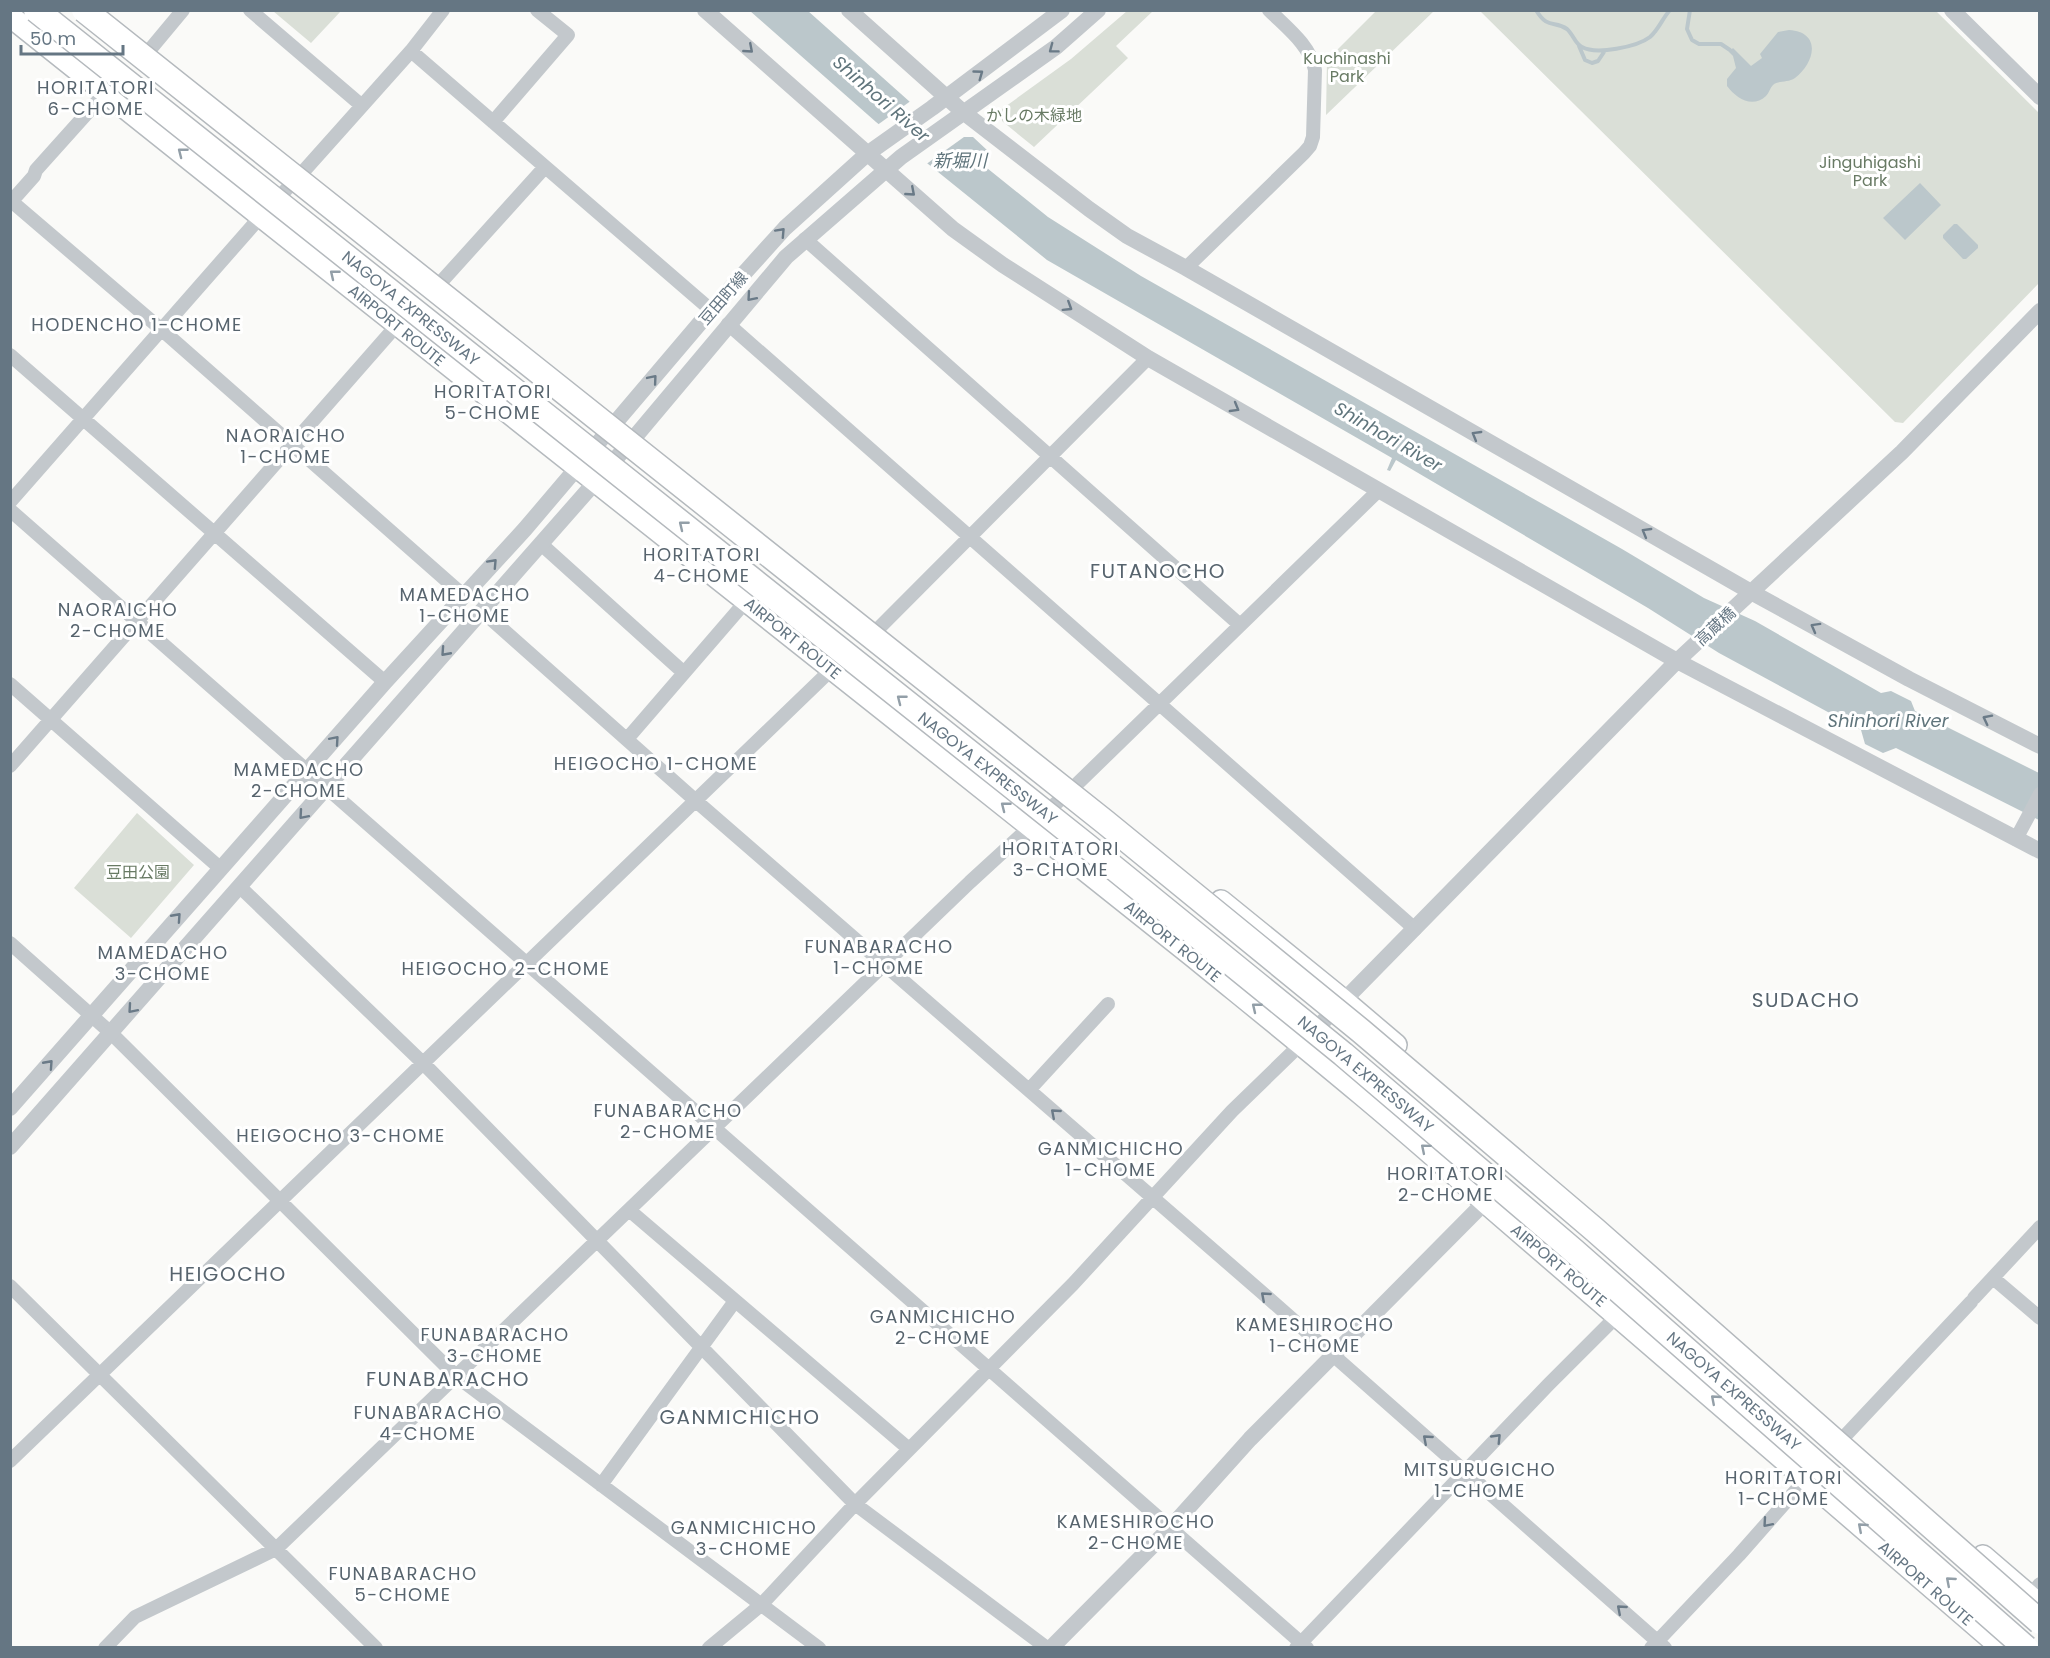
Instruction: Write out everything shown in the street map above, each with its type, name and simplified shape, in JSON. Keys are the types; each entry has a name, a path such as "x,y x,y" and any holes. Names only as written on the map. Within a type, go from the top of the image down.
{"highway":[{"name":"NAGOYA EXPRESSWAY","path":"36,10 1087,846 1342,1054 1479,1169 2026,1647"},
{"name":"NAGOYA EXPRESSWAY","path":"84,10 1104,822 1361,1031 1604,1238 2040,1622"},
{"path":"84,10 213,132 539,394 780,576"},
{"path":"1087,846 1189,914 1458,1135 1922,1541"}],"main road":[{"path":"95,10 441,281 634,438 1076,784 1343,1000 1516,1148 1844,1437 2036,1595"},
{"name":"AIRPORT ROUTE","path":"10,16 576,468 747,600 1301,1044 1433,1155 1806,1479 1990,1644"}],"street":[{"path":"148,52 183,10"},
{"path":"250,10 361,105"},
{"path":"10,502 262,215 411,51 443,10"},
{"path":"494,122 568,35 537,10"},
{"path":"705,10 953,229 1003,265 1148,358 1379,490 1682,656 2020,833 2040,851"},
{"path":"849,10 963,112 1089,209 1128,236 1747,596 2040,746"},
{"path":"946,97 1062,10"},
{"path":"963,112 1056,47 1098,10"},
{"path":"1186,268 1304,153 1313,137 1315,70 1313,61 1309,52 1269,10"},
{"path":"1952,10 2040,97"},
{"path":"411,51 711,310"},
{"path":"106,92 11,201 463,594"},
{"name":"豆田町線","path":"10,1108 463,594 525,529 711,310 785,228 867,154 946,97"},
{"name":"豆田町線","path":"10,1148 595,483 786,257 885,170 963,112"},
{"path":"441,281 545,166"},
{"path":"805,239 1240,625"},
{"name":"高蔵橋","path":"1301,1044 1682,656 1902,452 2040,311"},
{"path":"728,324 1415,929"},
{"path":"10,766 397,326"},
{"path":"10,355 385,682"},
{"path":"878,629 1148,358"},
{"path":"105,1647 135,1617 276,1549 714,1127 1076,784 1379,490"},
{"path":"10,510 528,963 1301,1646 1384,1555 1618,1316"},
{"path":"541,544 683,672"},
{"path":"627,738 747,600"},
{"path":"482,611 696,801 1465,1471 1658,1645 1806,1479"},
{"path":"10,1461 832,669"},
{"path":"10,684 220,868"},
{"path":"2020,833 2040,794"},
{"path":"240,887 424,1064 855,1504 1049,1647 1170,1528 1250,1439 1485,1202"},
{"path":"10,943 111,1033 456,1376 819,1647"},
{"path":"1029,1090 1108,1004"},
{"path":"709,1647 761,1605 855,1504 1072,1284 1232,1111 1301,1044"},
{"path":"629,1210 909,1449"},
{"path":"1844,1437 2040,1227"},
{"path":"1993,1278 2040,1318"},
{"path":"10,1286 375,1647"},
{"path":"601,1485 735,1301"}],"green space":[{"path":"273,11 341,11 311,43"},
{"name":"かしの木緑地","path":"1127,11 1153,11 1116,46 1128,58 1034,147 1002,121 1002,109 1071,59"},
{"name":"Kuchinashi Park","path":"1376,11 1434,11 1326,115 1327,60"},
{"name":"Jinguhigashi Park","path":"1480,11 1936,11 2039,113 2039,283 1903,423 1895,422"},
{"name":"豆田公園","path":"137,813 194,865 131,938 74,888"}],"water":[{"path":"750,11 808,11 910,102 962,137 973,137 988,151 982,164 1048,217 1141,276 1622,549 1704,598 1755,621 1881,693 1891,691 1911,701 1915,711 2039,773 2039,820 1896,748 1883,753 1865,744 1861,730 1719,653 1648,608 1396,460 1390,471 1387,470 1392,458 1047,260 876,122"},
{"path":"1789,30 1800,32 1811,42 1811,57 1802,72 1792,80 1773,85 1761,100 1750,102 1740,98 1727,86 1727,79 1736,68 1733,56 1729,52 1733,48 1751,66 1762,58 1760,54 1778,32"},
{"path":"1920,183 1941,205 1905,240 1883,218"},
{"path":"1954,224 1957,224 1978,245 1978,248 1966,259 1963,259 1943,238 1943,235"}],"pier":[{"path":"912,100 964,137 925,165 876,126"}],"waterway":[{"path":"1536,10 1544,20 1567,29 1580,46 1597,50 1616,49 1644,41 1653,34 1670,10"},
{"path":"1690,10 1687,29 1692,40 1699,44 1721,44 1730,50"},
{"path":"1579,46 1585,60 1592,63 1598,61 1604,52"}],"district":[{"name":"HORITATORI 6-CHOME","path":"96,98"},
{"name":"HODENCHO 1-CHOME","path":"137,325"},
{"name":"HORITATORI 5-CHOME","path":"493,402"},
{"name":"NAORAICHO 1-CHOME","path":"286,446"},
{"name":"HORITATORI 4-CHOME","path":"702,565"},
{"name":"FUTANOCHO","path":"1158,571"},
{"name":"MAMEDACHO 1-CHOME","path":"465,605"},
{"name":"NAORAICHO 2-CHOME","path":"118,620"},
{"name":"HEIGOCHO 1-CHOME","path":"656,764"},
{"name":"MAMEDACHO 2-CHOME","path":"299,780"},
{"name":"HORITATORI 3-CHOME","path":"1061,859"},
{"name":"FUNABARACHO 1-CHOME","path":"879,957"},
{"name":"MAMEDACHO 3-CHOME","path":"163,963"},
{"name":"HEIGOCHO 2-CHOME","path":"506,969"},
{"name":"SUDACHO","path":"1806,1000"},
{"name":"FUNABARACHO 2-CHOME","path":"668,1121"},
{"name":"HEIGOCHO 3-CHOME","path":"341,1136"},
{"name":"GANMICHICHO 1-CHOME","path":"1111,1159"},
{"name":"HORITATORI 2-CHOME","path":"1446,1184"},
{"name":"HEIGOCHO","path":"228,1274"},
{"name":"GANMICHICHO 2-CHOME","path":"943,1327"},
{"name":"KAMESHIROCHO 1-CHOME","path":"1315,1335"},
{"name":"FUNABARACHO 3-CHOME","path":"495,1345"},
{"name":"FUNABARACHO","path":"448,1379"},
{"name":"GANMICHICHO","path":"740,1417"},
{"name":"FUNABARACHO 4-CHOME","path":"428,1423"},
{"name":"MITSURUGICHO 1-CHOME","path":"1480,1480"},
{"name":"HORITATORI 1-CHOME","path":"1784,1488"},
{"name":"KAMESHIROCHO 2-CHOME","path":"1136,1532"},
{"name":"GANMICHICHO 3-CHOME","path":"744,1538"},
{"name":"FUNABARACHO 5-CHOME","path":"403,1584"}],"water label":[{"name":"Shinhori River","path":"881,99"},
{"name":"新堀川","path":"960,161"},
{"name":"Shinhori River","path":"1388,437"},
{"name":"Shinhori River","path":"1888,721"}]}
